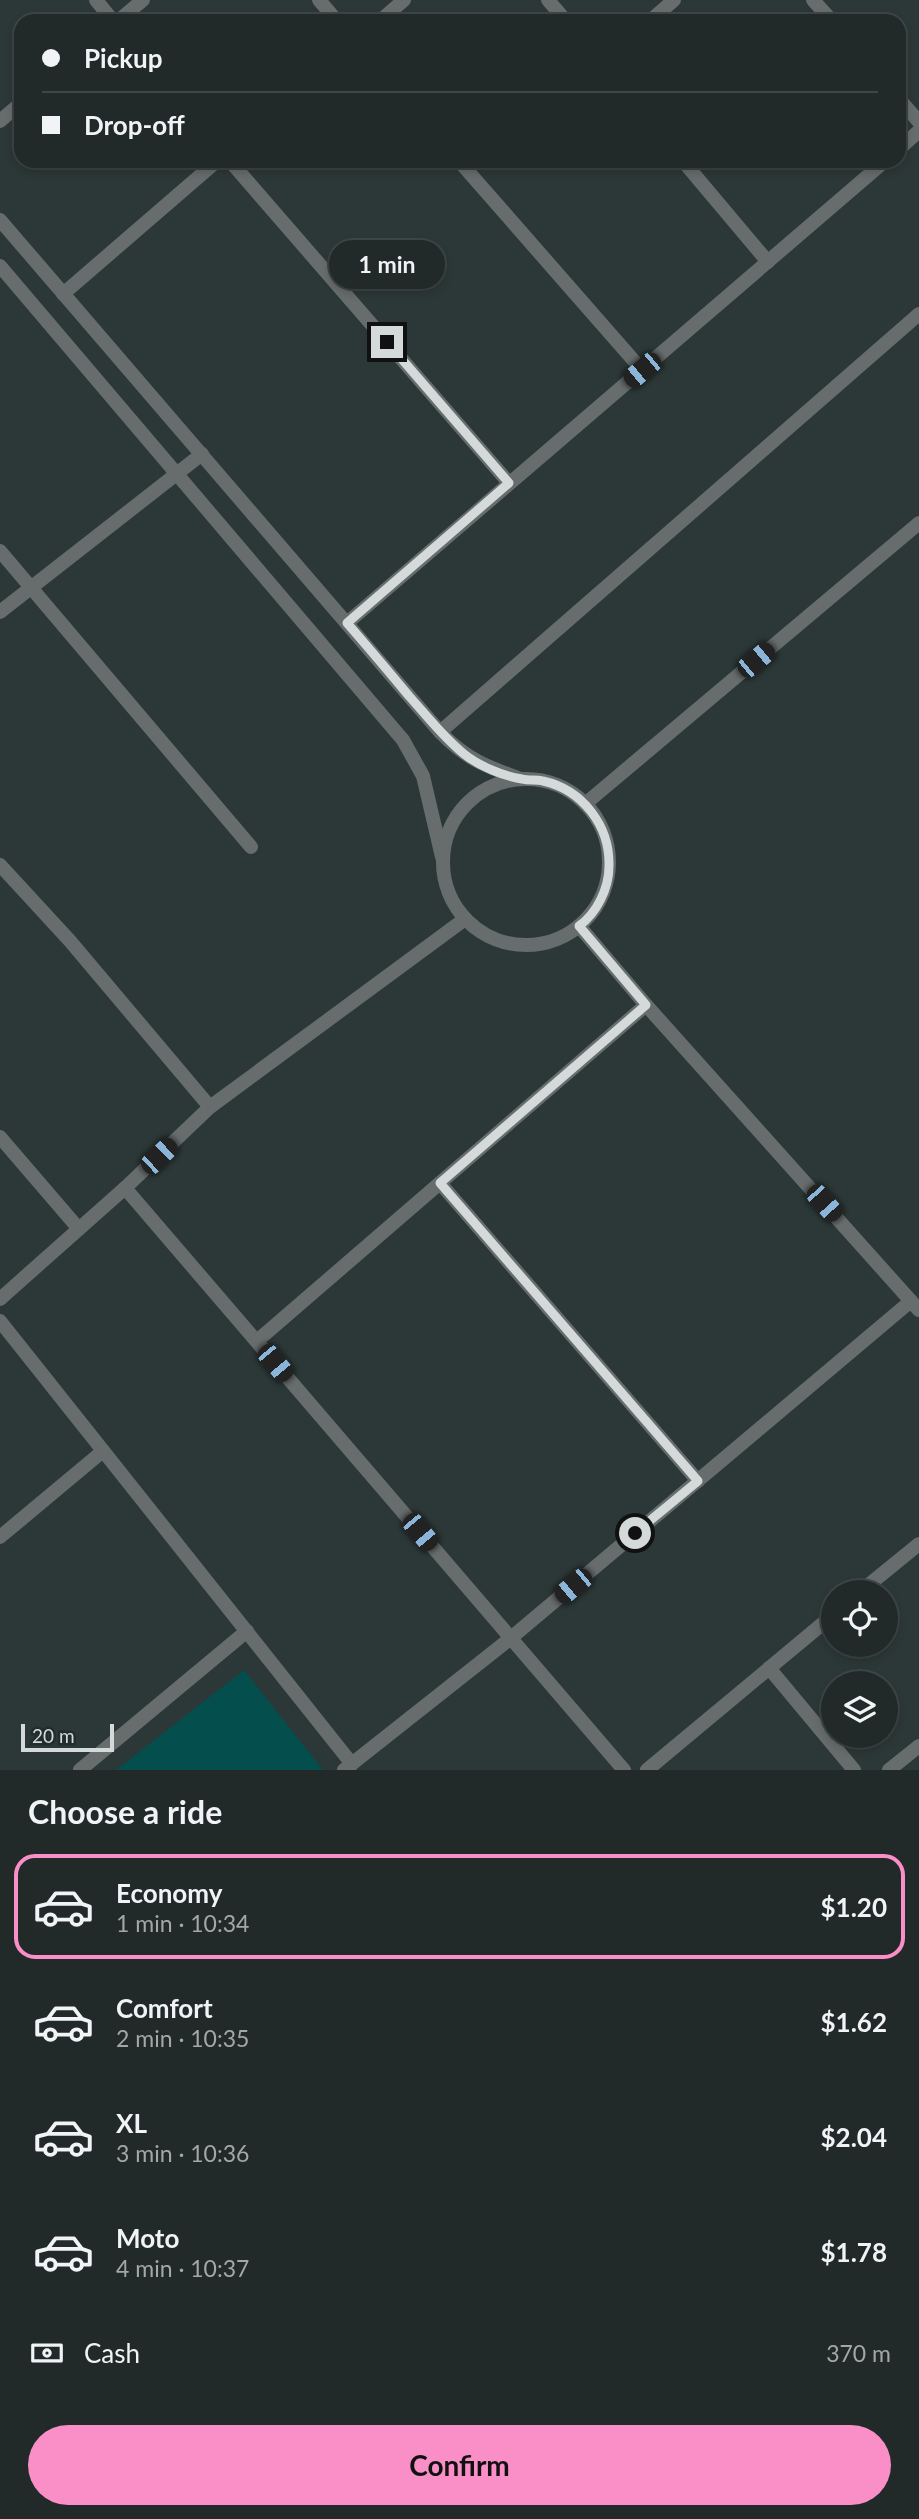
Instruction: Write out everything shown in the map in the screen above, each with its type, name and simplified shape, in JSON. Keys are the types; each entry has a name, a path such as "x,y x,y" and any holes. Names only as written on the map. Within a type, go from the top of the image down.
{"street":[{"path":"96,0 109,14"},
{"path":"125,14 142,0"},
{"path":"319,0 331,14"},
{"path":"388,14 404,0"},
{"path":"548,0 560,14"},
{"path":"658,14 674,0"},
{"path":"813,0 826,14"},
{"path":"906,107 919,122"},
{"path":"0,121 14,109"},
{"path":"64,294 209,168"},
{"path":"236,168 509,483"},
{"path":"465,168 642,370"},
{"path":"689,168 768,262"},
{"path":"347,623 877,168"},
{"path":"0,220 440,732 467,757 483,766 522,779"},
{"path":"0,266 403,740 423,776 442,857 443,877 450,896 474,928 491,938 510,944 551,942 569,934 597,906 606,888 610,868 603,829 585,804 561,787 542,780 522,779 501,783 483,791 467,803 454,819 446,837 442,857"},
{"path":"440,732 919,314"},
{"path":"0,612 202,454"},
{"path":"585,804 919,523"},
{"path":"0,551 251,847"},
{"path":"0,865 211,1107"},
{"path":"0,1299 211,1107 465,919"},
{"path":"0,1321 247,1631 348,1767 511,1638 698,1481 915,1305 646,1005 579,926"},
{"path":"257,1341 646,1005"},
{"path":"0,1137 79,1229"},
{"path":"440,1183 698,1481"},
{"path":"125,1188 624,1770"},
{"path":"0,1537 103,1451"},
{"path":"875,1580 919,1544"},
{"path":"647,1770 821,1625"},
{"path":"80,1770 247,1631"},
{"path":"769,1668 855,1770"},
{"path":"890,1770 919,1746"}],"shaded area":[{"path":"244,1670 323,1770 116,1770"}],"route":[{"path":"387,342 509,483 347,623 440,732 467,757 483,766 522,779 542,780 561,787 578,797 592,811 603,829 610,868 606,888 597,906 579,926 646,1005 440,1183 698,1481 635,1533"}]}
